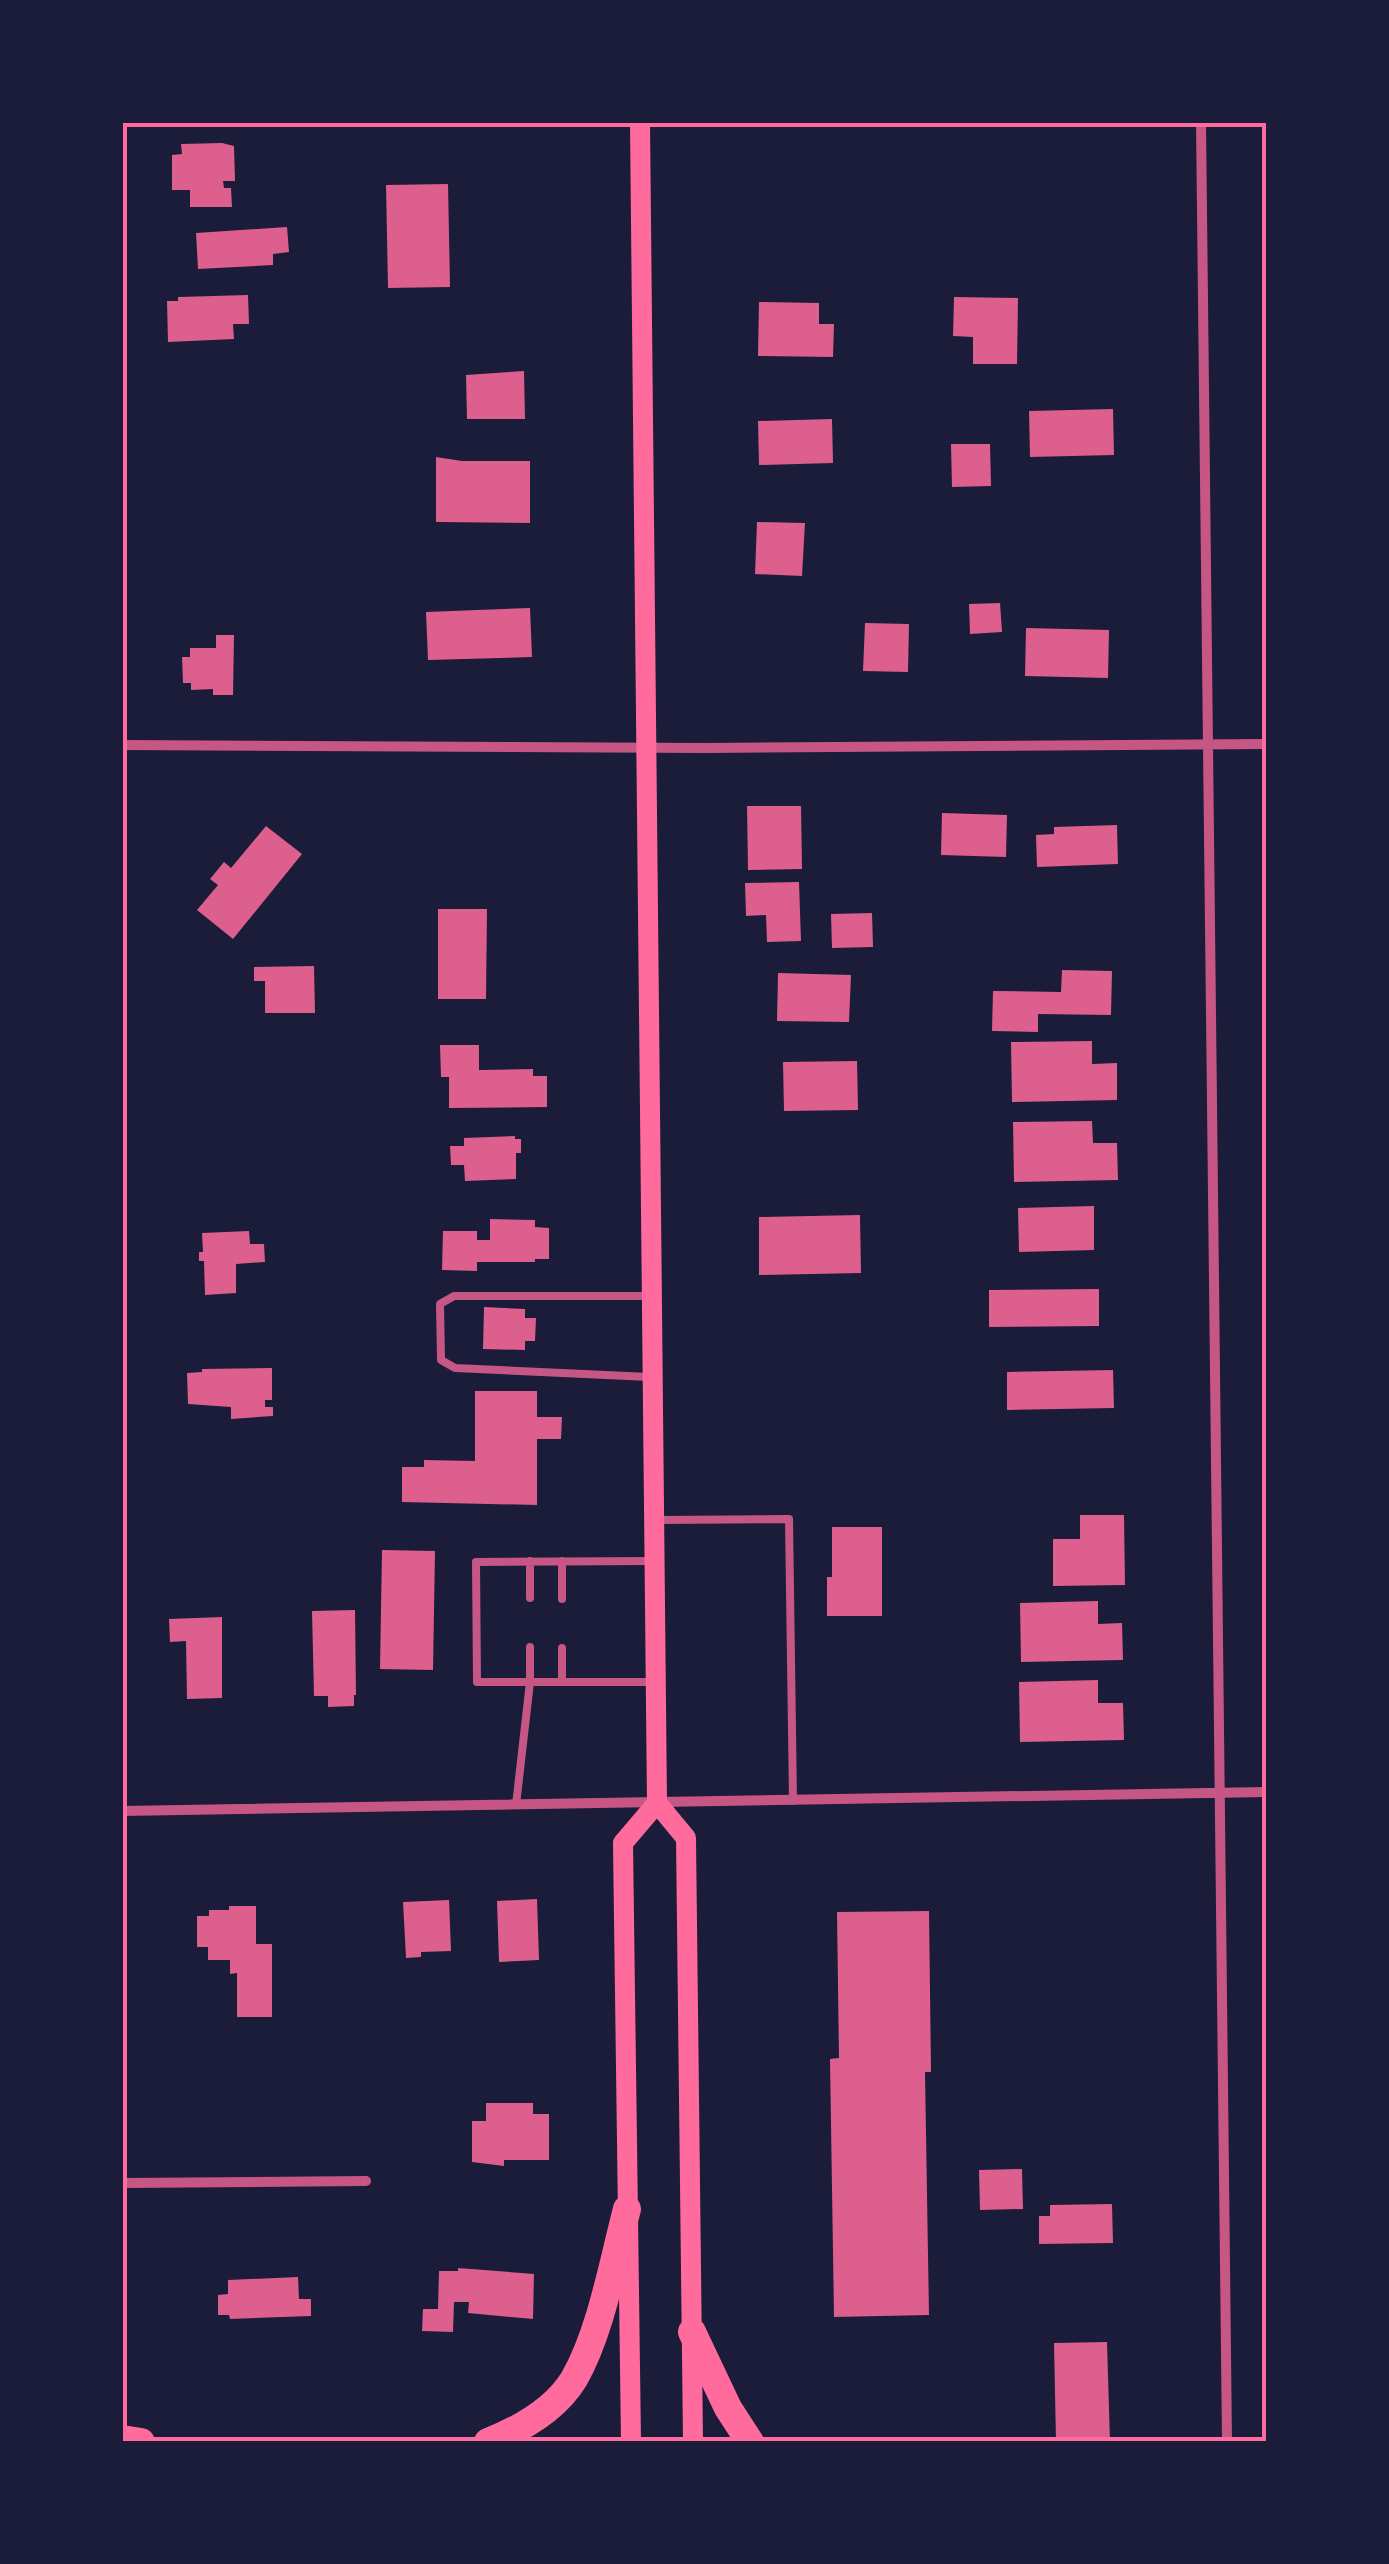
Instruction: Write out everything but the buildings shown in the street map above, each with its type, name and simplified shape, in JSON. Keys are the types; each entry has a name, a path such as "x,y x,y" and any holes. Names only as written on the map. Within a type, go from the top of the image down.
{"highway":[{"path":"488,2442 536,2418 572,2382 598,2314 627,2210"},
{"path":"692,2332 728,2408 750,2442"},
{"path":"122,2439 141,2442"}],"main road":[{"path":"640,122 657,1803 686,1838 693,2442"},
{"path":"631,2442 623,1843 657,1803"}],"street":[{"path":"1201,122 1227,2442"},
{"path":"122,745 646,748 1266,744"},
{"path":"122,1811 1266,1792"},
{"path":"122,2127 122,2244"},
{"path":"124,2183 366,2182"}],"lane":[{"path":"651,1296 454,1296 440,1304 438,1314 441,1360 455,1368 652,1378"},
{"path":"654,1520 789,1519 793,1801"},
{"path":"530,1561 530,1598"},
{"path":"562,1561 562,1599"},
{"path":"654,1561 476,1562 476,1631 477,1682 655,1682"},
{"path":"516,1805 530,1682 530,1647"},
{"path":"562,1648 562,1682"}]}
